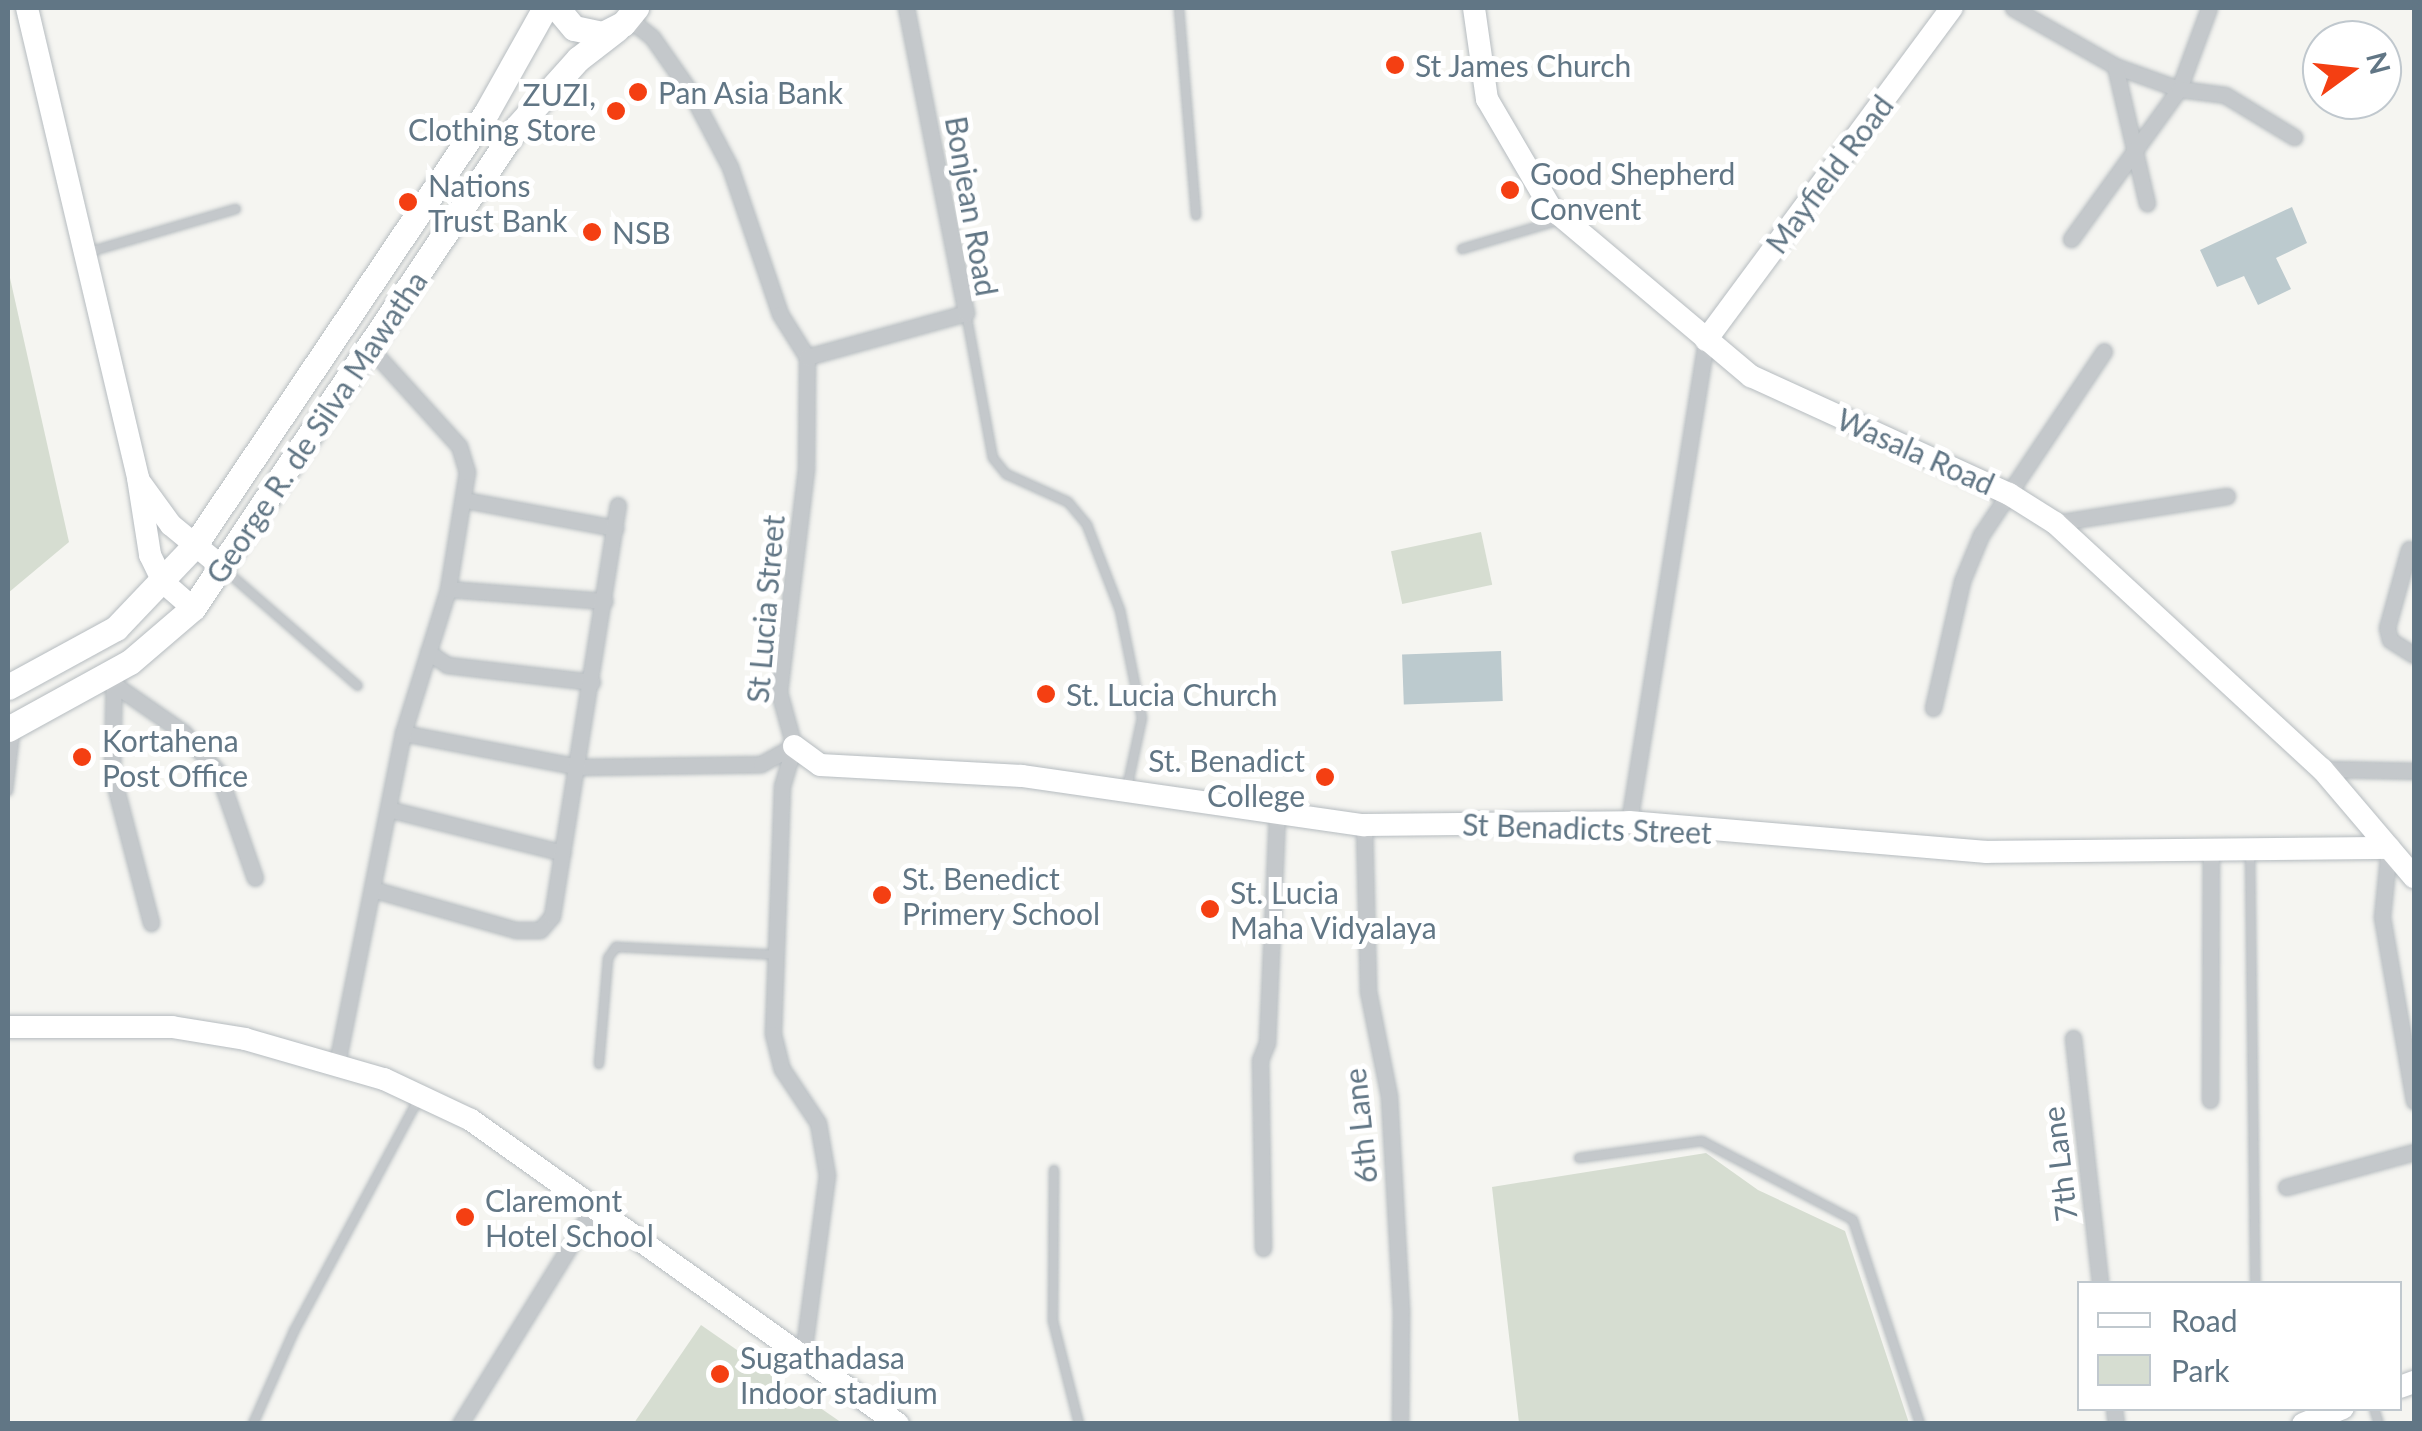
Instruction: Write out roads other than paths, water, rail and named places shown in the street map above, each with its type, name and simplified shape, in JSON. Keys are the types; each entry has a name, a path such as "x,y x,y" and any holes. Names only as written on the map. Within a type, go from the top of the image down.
{"main road":[{"name":"George R. de Silva Mawatha","path":"8,687 116,628 164,582 194,546 486,114 545,8"},
{"path":"556,8 588,33 627,18"},
{"name":"George R. de Silva Mawatha","path":"12,727 115,678 193,608 516,128 578,59 627,18"}],"street":[{"path":"27,8 138,478 150,556 164,582 193,608"},
{"name":"Bonjean Road","path":"807,357 966,313 906,8"},
{"name":"Wasala Road","path":"1474,8 1487,99 1550,207 1751,376 2009,494 2055,523 2322,769 2414,876"},
{"name":"Mayfield Road","path":"1706,340 1952,8"},
{"path":"2012,8 2116,66 2180,89 2224,94 2294,137"},
{"path":"2072,239 2180,89 2209,8"},
{"path":"627,18 652,38 722,152 780,314 807,357"},
{"path":"2116,66 2132,152 2147,203"},
{"path":"1629,822 1706,340"},
{"path":"337,1063 403,733 448,589 468,472 460,446 370,349"},
{"path":"1932,708 1962,581 1981,535 2104,352"},
{"name":"St Lucia Street","path":"803,1354 827,1175 818,1123 782,1069 773,1034 782,786 794,746 779,692 806,468 807,357"},
{"path":"138,478 194,546 222,567"},
{"path":"2055,523 2227,496"},
{"path":"465,500 615,528"},
{"path":"372,890 516,930 540,930 552,916 618,506"},
{"path":"2409,549 2387,628 2390,640 2414,655"},
{"path":"448,589 605,601"},
{"path":"428,652 447,664 592,682"},
{"path":"115,678 183,732 218,772 255,878"},
{"path":"115,678 118,813 151,923"},
{"path":"403,733 579,767 761,764 794,746"},
{"name":"St Benadicts Street","path":"794,746 820,765 1127,788 1364,824 1629,822 1987,852 2389,848"},
{"path":"2322,769 2414,770"},
{"path":"388,809 563,854"},
{"path":"1262,1248 1260,1060 1268,1029 1277,812"},
{"name":"6th Lane","path":"1364,824 1368,991 1390,1116 1400,1424"},
{"path":"2389,848 2382,917 2414,1101"},
{"path":"2210,1100 2211,852"},
{"path":"8,1026 172,1027 337,1063 420,1096 471,1120 898,1424"},
{"name":"7th Lane","path":"2073,1038 2100,1281"},
{"path":"2286,1187 2414,1152"},
{"path":"460,1424 594,1207"},
{"path":"2302,1424 2335,1411"}],"lane":[{"path":"1179,8 1196,215"},
{"path":"85,254 236,209"},
{"path":"1462,249 1564,219"},
{"path":"966,313 992,458 1006,474 1068,502 1087,525 1120,610 1142,718 1127,788"},
{"path":"222,567 358,686"},
{"path":"8,791 12,727"},
{"path":"2250,851 2255,1281"},
{"path":"599,1064 608,958 616,946 777,955"},
{"path":"253,1424 294,1332 420,1096"},
{"path":"1580,1158 1702,1141 1853,1220 1920,1424"},
{"path":"1054,1170 1053,1321 1079,1402 1079,1424"}],"place":[{"name":"St James Church","path":"1395,65"},
{"name":"Pan Asia Bank","path":"638,92"},
{"name":"ZUZI, Clothing Store","path":"616,111"},
{"name":"Good Shepherd Convent","path":"1510,190"},
{"name":"Nations Trust Bank","path":"408,202"},
{"name":"NSB","path":"592,232"},
{"name":"St. Lucia Church","path":"1046,694"},
{"name":"Kortahena Post Office","path":"82,757"},
{"name":"St. Benadict College","path":"1325,777"},
{"name":"St. Benedict Primery School","path":"882,895"},
{"name":"St. Lucia Maha Vidyalaya","path":"1210,909"},
{"name":"Claremont Hotel School","path":"465,1217"},
{"name":"Sugathadasa Indoor stadium","path":"720,1374"}]}
